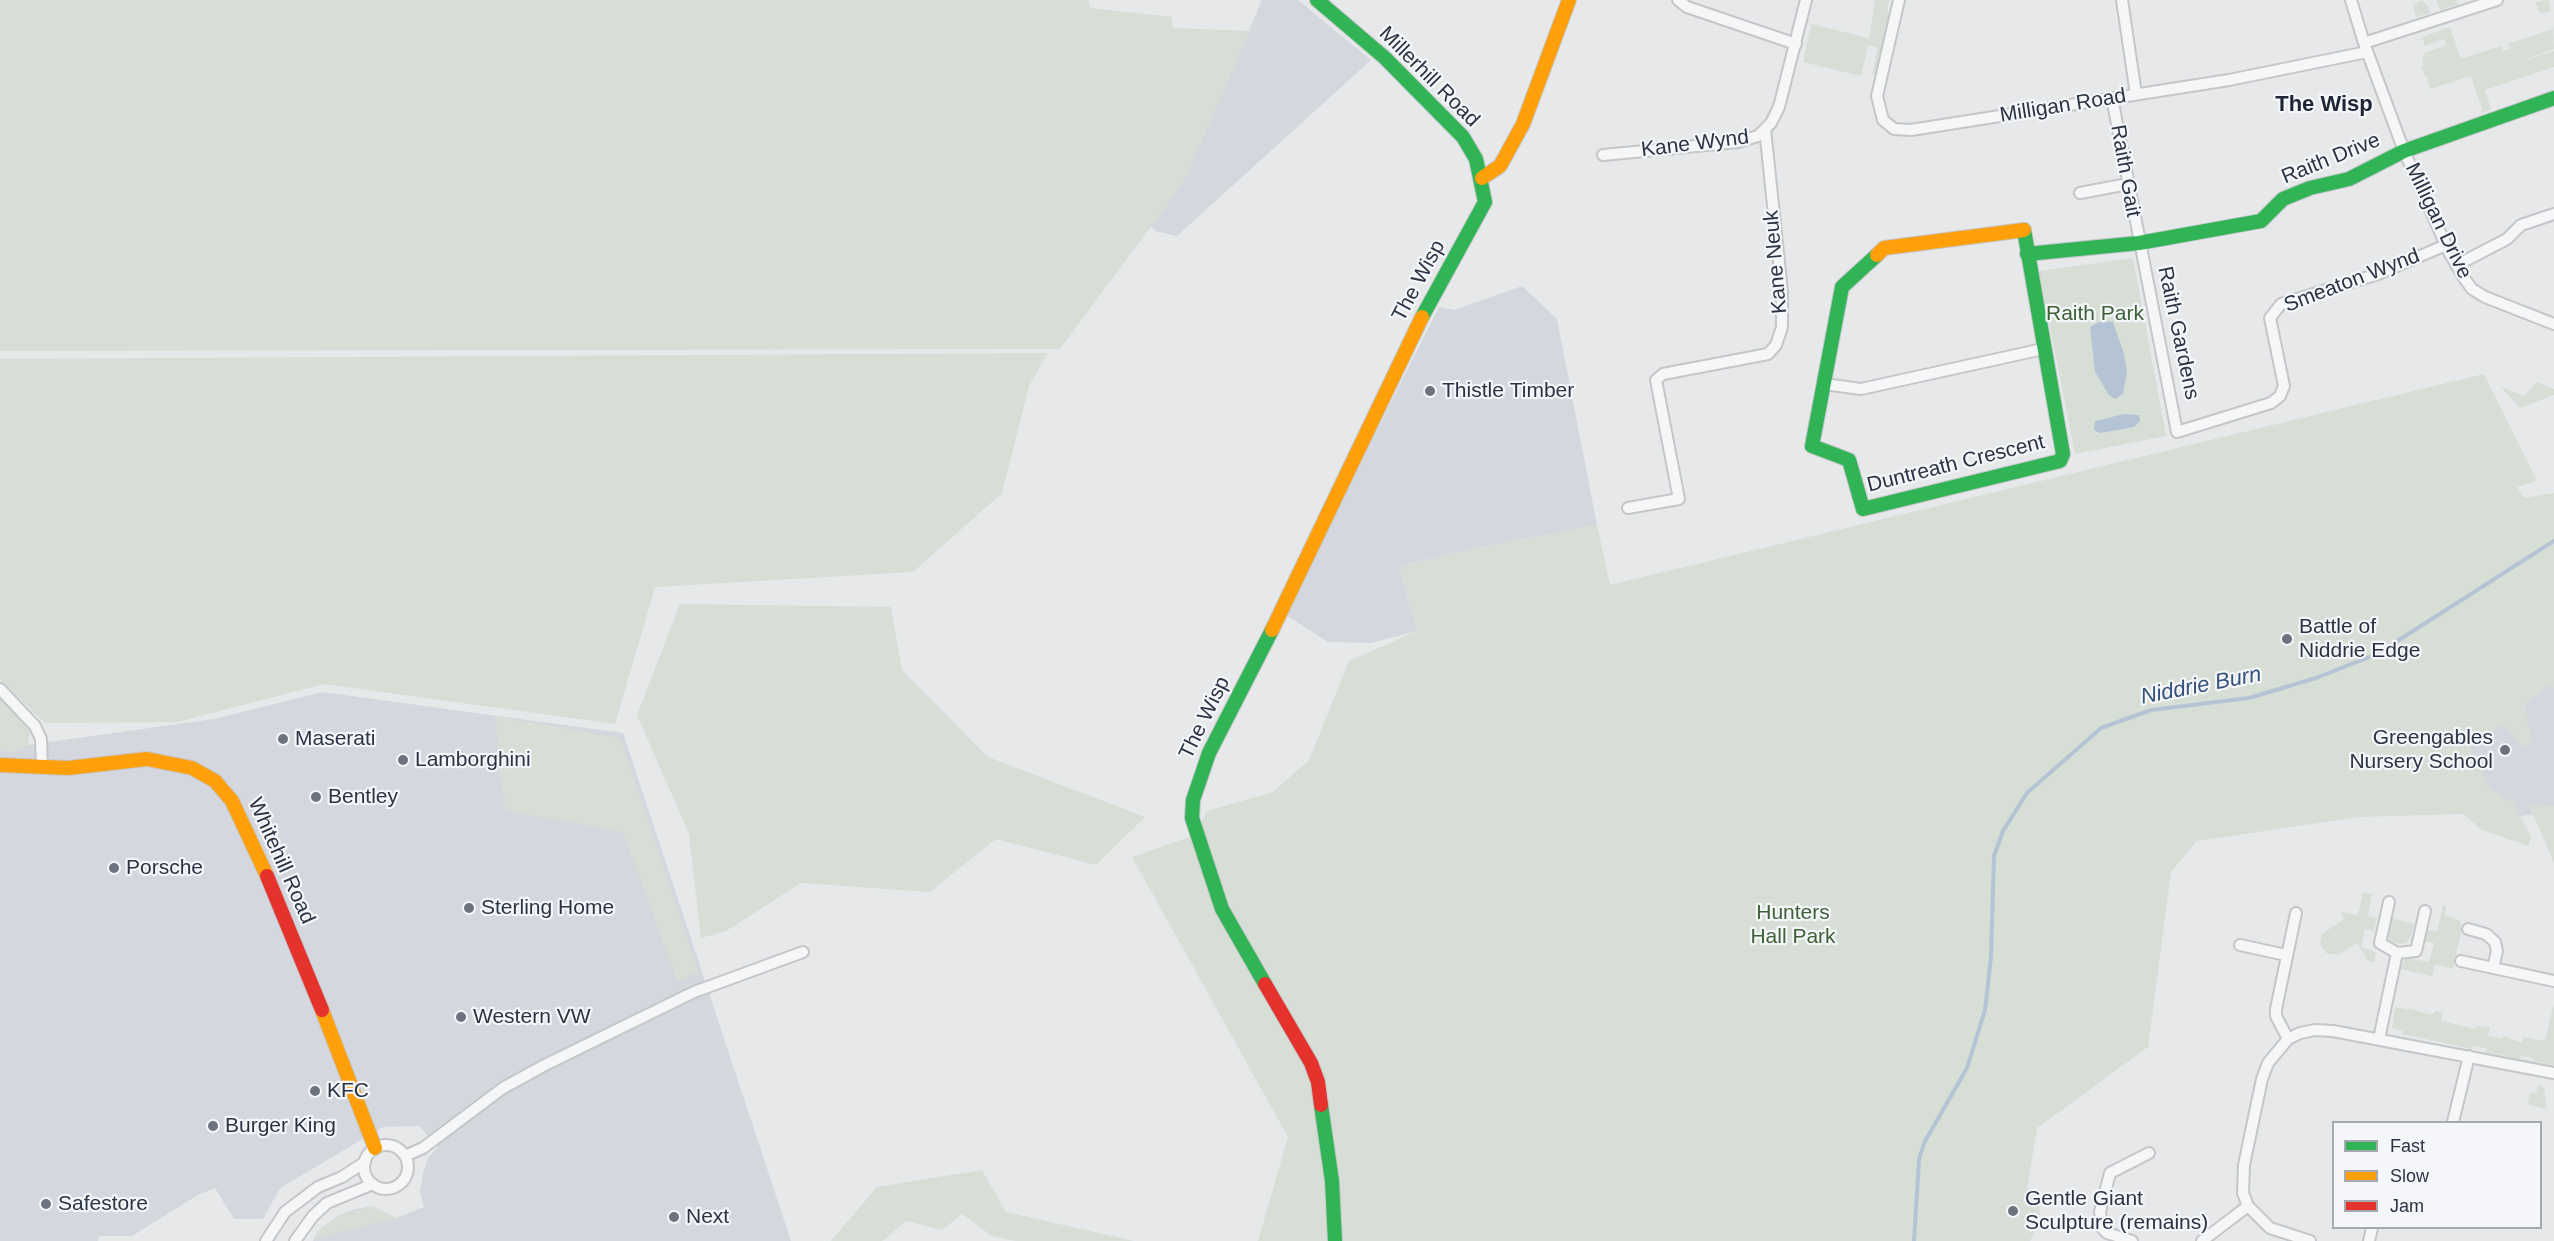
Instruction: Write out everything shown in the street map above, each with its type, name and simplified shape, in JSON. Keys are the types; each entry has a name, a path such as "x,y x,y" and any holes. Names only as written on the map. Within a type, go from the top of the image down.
{"street":[{"name":"Millerhill Road","path":"1317,0 1385,58 1463,137 1476,159 1482,178 1485,202 1469,233"},
{"path":"1482,178 1500,166 1523,124 1569,0"},
{"path":"1678,0 1687,7 1796,44"},
{"name":"Kane Wynd","path":"1603,155 1738,142 1758,136 1779,107 1806,0"},
{"name":"Milligan Road","path":"1899,0 1877,96 1883,120 1894,129 1911,130 2229,80 2366,47 2497,0"},
{"path":"2122,0 2136,94"},
{"name":"Milligan Drive","path":"2351,0 2404,151 2446,245 2472,289 2485,297 2554,324"},
{"name":"Raith Gait","path":"2112,98 2139,243"},
{"name":"Raith Drive","path":"2028,254 2139,243 2261,221 2283,199 2310,188 2349,179 2404,151 2554,98"},
{"name":"Kane Neuk","path":"1628,508 1679,499 1656,380 1663,374 1768,354 1776,345 1782,327 1782,291 1765,129"},
{"path":"2080,193 2128,183"},
{"path":"2457,265 2507,239 2521,225 2554,214"},
{"name":"Duntreath Crescent","path":"2028,254 2024,230 1884,248 1842,287 1812,446 1850,460 1863,509 2060,461 2063,454 2043,349"},
{"name":"The Wisp","path":"1335,1241 1332,1180 1318,1082 1311,1063 1222,909 1196,835 1192,800 1209,753 1274,627 1419,322 1469,233"},
{"name":"Raith Gardens","path":"2139,243 2177,432"},
{"name":"Smeaton Wynd","path":"2177,432 2271,403 2280,396 2284,386 2270,318 2281,304 2378,274 2446,245"},
{"path":"1824,384 1861,389 2043,349 2028,254"},
{"path":"0,689 35,726 41,739 42,768"},
{"name":"Whitehill Road","path":"0,765 68,768 147,759 192,768 215,781 232,801 270,884 337,1045 375,1148"},
{"path":"2389,902 2380,943 2397,953 2416,951 2426,911"},
{"path":"2288,1039 2276,1016 2286,955 2296,913"},
{"path":"2468,929 2486,934 2495,942 2497,951 2493,968"},
{"path":"2240,945 2286,955"},
{"path":"405,1156 423,1148 503,1088 553,1061 694,992 803,952"},
{"path":"2379,1039 2397,953"},
{"path":"2461,961 2554,981"},
{"path":"2310,1241 2270,1228 2248,1206 2243,1192 2242,1178 2258,1097 2268,1063 2288,1039 2314,1030 2379,1039 2554,1073"},
{"path":"2453,1121 2469,1056"},
{"path":"266,1241 285,1212 318,1187 342,1177 365,1162 375,1148 388,1145 395,1147 405,1156 407,1173 401,1183 390,1188 373,1184 327,1203 313,1216 295,1241"},
{"path":"2132,1241 2107,1233 2102,1228 2100,1212 2110,1173 2149,1153"},
{"path":"365,1162 366,1174 373,1184"},
{"path":"2202,1241 2248,1206"}],"shaded area":[{"path":"1262,0 1298,0 1371,60 1177,236 1155,231 1151,226 1183,183"},
{"path":"1522,286 1557,319 1597,525 1472,549 1399,566 1417,631 1371,643 1328,642 1284,614 1439,307 1455,310"},
{"name":"Greengables Nursery School","path":"2554,674 2554,811 2502,819 2462,764 2456,716"},
{"path":"322,692 623,733 791,1241 313,1241 317,1232 336,1217 352,1210 372,1206 396,1218 424,1207 420,1192 423,1173 428,1158 438,1147 419,1126 383,1127 280,1188 263,1219 234,1219 215,1188 198,1195 132,1236 99,1236 98,1241 0,1241 0,750 14,752 28,745 214,719"}],"green space":[{"path":"0,0 1088,0 1090,8 1172,17 1173,28 1250,31 1183,183 1060,349 0,351"},
{"path":"1875,0 1889,0 1887,10 1892,17 1880,71 1872,75 1878,48 1868,45 1861,76 1803,62 1811,24 1869,38"},
{"path":"2422,0 2428,6 2430,13 2416,17 2413,5"},
{"path":"2436,0 2456,0 2458,4 2440,10"},
{"path":"2549,0 2550,12 2540,13 2535,2"},
{"path":"2450,27 2461,59 2501,46 2503,51 2510,49 2508,44 2553,29 2554,49 2515,63 2554,51 2554,67 2485,90 2491,110 2483,112 2471,76 2430,89 2427,77 2425,77 2421,66 2424,65 2422,57 2425,56 2424,53 2446,45 2444,39 2425,46 2422,37"},
{"name":"Raith Park","path":"2133,258 2166,436 2075,454 2039,271"},
{"path":"1048,353 1029,386 1002,493 913,572 655,587 615,724 324,684 177,722 45,723 0,680 0,359"},
{"name":"Hunters Hall Park","path":"2484,374 2537,481 2517,487 2524,498 2554,493 2554,688 2548,686 2525,705 2532,742 2523,748 2503,725 2470,747 2489,787 2512,802 2531,837 2528,846 2482,830 2463,814 2359,817 2197,841 2171,872 2148,1047 2037,1128 2027,1189 2031,1188 2039,1198 2040,1220 2030,1241 1258,1241 1288,1137 1132,857 1195,835 1207,811 1273,792 1309,760 1349,661 1417,631 1399,566 1472,549 1597,525 1610,585"},
{"path":"2537,382 2554,389 2554,395 2520,408 2501,387 2524,396"},
{"path":"680,604 891,607 902,670 988,757 1145,817 1096,865 996,839 930,892 801,883 726,931 701,938 689,834 637,715"},
{"path":"0,698 18,715 30,732 28,745 14,752 0,750"},
{"path":"496,716 620,738 698,972 677,981 623,832 506,811 499,770"},
{"path":"2529,805 2554,806 2554,863"},
{"path":"2363,892 2372,894 2368,916 2377,918 2374,931 2365,929 2361,947 2376,952 2374,962 2368,961 2357,943 2338,955 2326,953 2320,944 2322,934 2344,919 2341,912 2358,915"},
{"path":"2443,905 2446,906 2445,916 2460,920 2462,928 2453,969 2435,964 2432,976 2400,969 2406,958 2429,962 2434,943 2424,941 2427,930 2437,932"},
{"path":"2391,918 2414,924 2411,936 2406,943 2398,944 2391,941 2388,933"},
{"path":"2554,1003 2554,1065 2532,1061 2533,1058 2521,1056 2520,1059 2486,1052 2486,1048 2472,1046 2472,1049 2402,1034 2403,1031 2392,1028 2395,1007 2409,1010 2409,1008 2430,1015 2436,1011 2443,1013 2441,1021 2476,1029 2477,1026 2490,1027 2488,1036 2502,1039 2503,1036 2522,1043 2524,1037 2545,1041"},
{"path":"2538,1084 2544,1088 2547,1109 2527,1104 2530,1093 2536,1094"},
{"path":"982,1170 1006,1212 1134,1241 1016,1241 992,1236 962,1214 942,1230 906,1221 882,1241 831,1241 877,1187"},
{"path":"372,1206 396,1218 313,1240 317,1232 336,1217"}],"water":[{"path":"2101,321 2113,322 2124,354 2127,372 2123,394 2115,399 2109,395 2095,372 2090,327"},
{"path":"2124,414 2139,415 2140,421 2134,427 2100,433 2094,430 2095,421"}],"waterway":[{"name":"Niddrie Burn","path":"1914,1241 1919,1160 1924,1143 1967,1068 1985,1010 1991,957 1994,856 2003,831 2027,793 2101,728 2151,710 2249,698 2316,678 2377,654 2554,541"}],"traffic: fast":[{"path":"1317,0 1385,58 1463,137 1476,159 1485,202 1422,317"},
{"path":"2027,254 2139,243 2261,221 2283,199 2310,188 2349,179 2404,151 2554,98"},
{"path":"1877,255 1842,287 1812,446 1849,460 1863,509 2060,461 2063,454 2024,230"},
{"path":"1265,984 1222,909 1192,818 1193,800 1209,753 1272,630"},
{"path":"1321,1105 1332,1181 1335,1241"}],"traffic: slow":[{"path":"1482,178 1500,166 1523,124 1569,0"},
{"path":"1877,255 1884,248 2024,230"},
{"path":"1272,630 1422,317"},
{"path":"0,765 68,768 147,759 192,768 215,781 232,801 267,876"},
{"path":"322,1010 375,1148"}],"traffic: jam":[{"path":"267,876 322,1010"},
{"path":"1265,984 1311,1063 1318,1082 1321,1105"}],"place":[{"name":"Thistle Timber","path":"1430,391"},
{"name":"Battle of Niddrie Edge","path":"2287,639"},
{"name":"Maserati","path":"283,739"},
{"name":"Greengables Nursery School","path":"2505,750"},
{"name":"Lamborghini","path":"403,760"},
{"name":"Bentley","path":"316,797"},
{"name":"Porsche","path":"114,868"},
{"name":"Sterling Home","path":"469,908"},
{"name":"Western VW","path":"461,1017"},
{"name":"KFC","path":"315,1091"},
{"name":"Burger King","path":"213,1126"},
{"name":"Safestore","path":"46,1204"},
{"name":"Gentle Giant Sculpture (remains)","path":"2013,1211"},
{"name":"Next","path":"674,1217"}],"district":[{"name":"The Wisp","path":"2324,105"}]}
